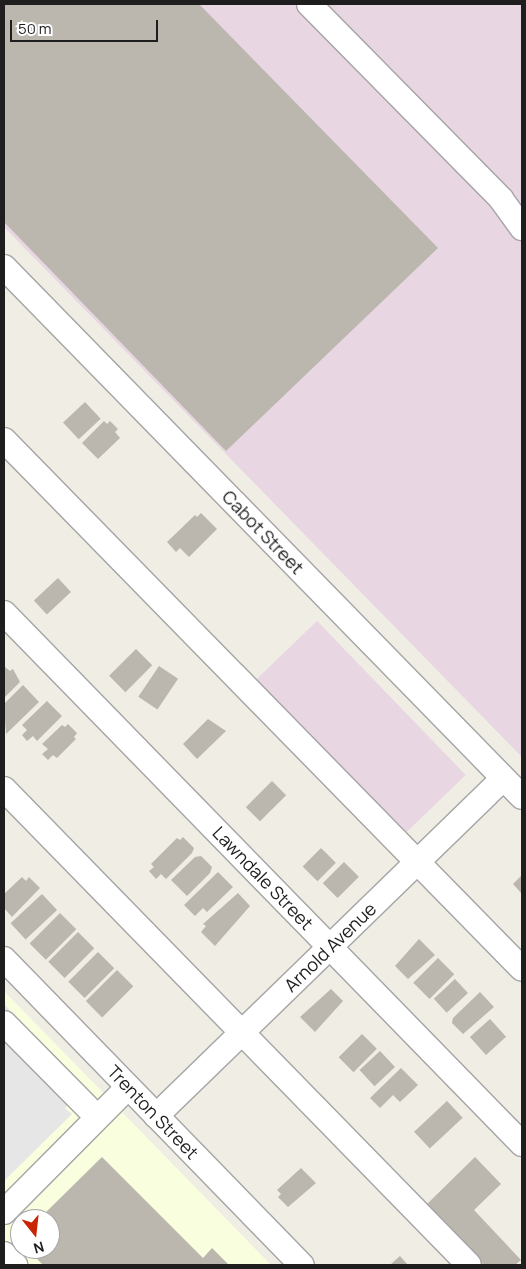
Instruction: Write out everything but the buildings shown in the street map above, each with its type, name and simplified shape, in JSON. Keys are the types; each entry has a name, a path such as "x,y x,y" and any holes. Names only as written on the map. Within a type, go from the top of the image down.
{"street":[{"path":"309,4 501,199 522,228"},
{"name":"Cabot Street","path":"4,267 522,797"},
{"path":"4,440 522,969"},
{"name":"Lawndale Street","path":"4,613 522,1144"},
{"name":"Arnold Avenue","path":"156,1116 503,778"},
{"path":"4,789 469,1265"},
{"name":"Trenton Street","path":"4,959 302,1265"},
{"path":"4,1023 97,1117"},
{"path":"4,1212 128,1087"},
{"path":"4,1254 15,1265"}],"shaded area":[{"path":"4,4 522,4 522,757 4,227"},
{"path":"317,621 466,775 401,837 252,684"},
{"path":"4,991 271,1265 4,1265"},
{"path":"4,1004 84,1088 65,1108 72,1114 4,1181"}]}
